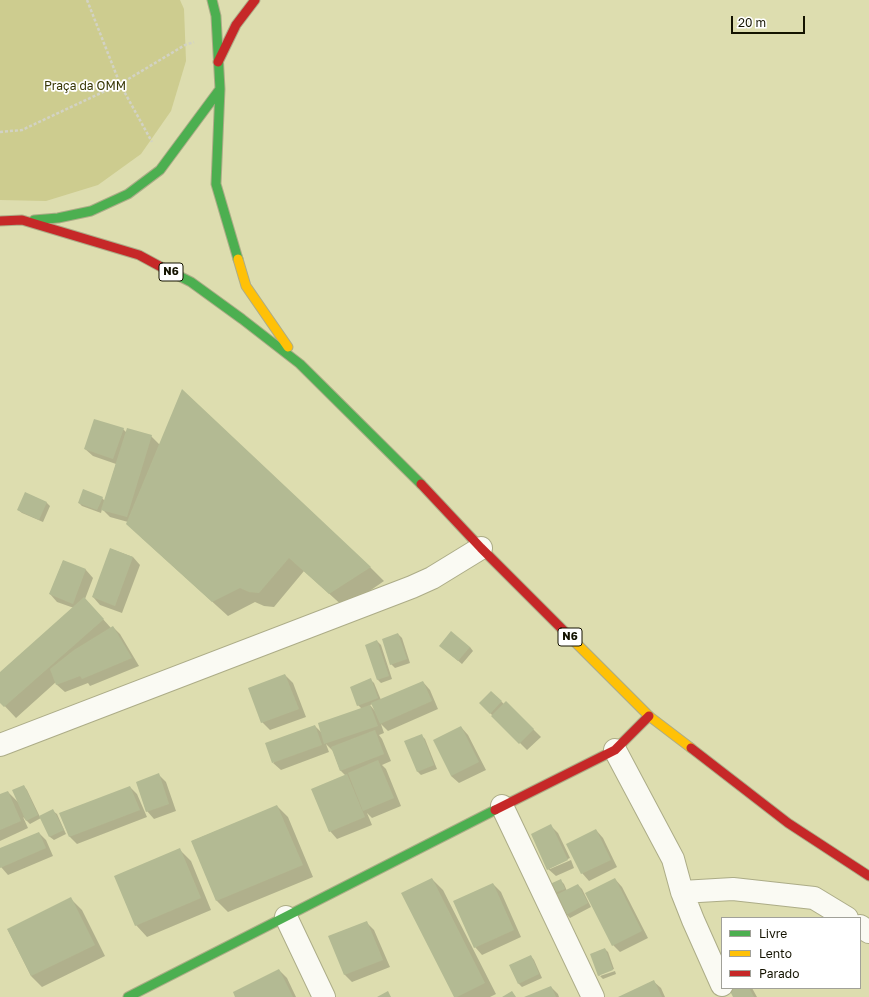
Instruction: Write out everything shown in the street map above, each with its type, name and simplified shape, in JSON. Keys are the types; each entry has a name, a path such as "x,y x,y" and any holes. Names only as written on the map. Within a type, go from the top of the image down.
{"main road":[{"name":"N6","path":"212,0 216,16 220,89 216,184 246,286 300,364"},
{"path":"218,62 236,25 255,0"},
{"name":"N6","path":"0,222 58,218 91,210 128,194 160,170 220,89"},
{"name":"N6","path":"0,213 139,255 191,282 242,319 300,364 410,473 481,548 649,716 788,823 869,876"},
{"path":"128,997 615,750 649,716"}],"street":[{"path":"0,745 412,587 432,578 481,548"},
{"path":"615,750 673,859 682,892 692,920 721,983"},
{"path":"502,806 593,997"},
{"path":"682,892 732,889 814,898 845,917"},
{"path":"286,917 324,997"}],"path":[{"path":"87,0 120,84 151,140 160,170"},
{"path":"0,132 22,130 120,84 185,45 216,33"}],"green space":[{"name":"Praça da OMM","path":"0,0 180,0 184,9 186,61 171,111 141,154 98,185 46,201 0,200"}],"building":[{"path":"182,389 371,567 329,594 289,558 259,593 249,592 240,588 212,602 126,524"},
{"path":"94,419 124,428 113,459 84,449"},
{"path":"127,428 152,435 127,517 101,510"},
{"path":"83,489 103,497 97,510 78,503"},
{"path":"25,492 47,502 39,520 17,510"},
{"path":"110,548 133,557 115,606 92,597"},
{"path":"63,560 86,569 73,604 49,594"},
{"path":"84,597 104,619 4,707 0,703 0,672"},
{"path":"113,626 132,658 82,679 80,676 56,685 50,669 74,650"},
{"path":"451,631 470,647 458,661 439,646"},
{"path":"398,633 407,659 390,665 382,639"},
{"path":"377,640 389,676 377,680 365,645"},
{"path":"285,674 299,709 261,723 248,688"},
{"path":"371,678 378,698 357,706 350,687"},
{"path":"423,681 432,701 380,724 371,703"},
{"path":"491,691 502,701 490,714 479,703"},
{"path":"506,701 534,729 519,744 491,716"},
{"path":"370,705 378,726 324,744 318,723"},
{"path":"315,725 322,745 272,763 265,743"},
{"path":"461,726 479,762 451,776 433,740"},
{"path":"375,730 384,754 340,771 331,747"},
{"path":"422,734 434,765 417,772 404,741"},
{"path":"378,760 394,798 363,811 348,773"},
{"path":"159,773 169,804 146,812 136,782"},
{"path":"347,774 365,817 329,832 311,789"},
{"path":"24,785 38,815 26,821 12,790"},
{"path":"130,786 140,810 69,837 59,813"},
{"path":"8,791 21,821 0,830 0,794"},
{"path":"277,805 303,865 216,901 191,841"},
{"path":"53,809 64,830 49,837 39,816"},
{"path":"551,824 568,860 547,870 531,834"},
{"path":"596,829 611,860 581,874 566,844"},
{"path":"39,832 46,848 0,868 0,848"},
{"path":"180,848 201,898 135,926 114,876"},
{"path":"432,878 485,983 457,997 454,997 401,893"},
{"path":"615,878 642,931 612,946 585,893"},
{"path":"561,879 565,889 554,893 550,884"},
{"path":"493,883 514,930 474,948 453,901"},
{"path":"578,884 588,903 566,915 556,895"},
{"path":"71,897 95,945 31,976 7,929"},
{"path":"367,921 383,960 344,975 328,936"},
{"path":"605,948 613,970 598,976 590,954"},
{"path":"531,955 539,974 518,984 509,965"},
{"path":"279,969 293,997 235,997 233,992"},
{"path":"654,980 662,997 618,997"},
{"path":"551,986 556,997 524,997"},
{"path":"729,989 750,989 754,997 733,997"},
{"path":"388,991 391,997 377,997"},
{"path":"512,991 516,997 502,997"}],"traffic: fast":[{"path":"212,0 216,16 220,89 216,184 238,259"},
{"path":"34,220 58,218 91,211 128,194 160,170 220,89"},
{"path":"163,268 191,282 300,364 421,484"},
{"path":"128,997 495,810"}],"traffic: slow":[{"path":"238,259 246,286 288,347"},
{"path":"566,633 649,716 691,748"}],"traffic: jam":[{"path":"218,62 236,25 255,0"},
{"path":"0,221 22,220 139,255 163,268"},
{"path":"421,484 481,548 566,633"},
{"path":"495,810 615,750 649,716"},
{"path":"691,748 788,823 869,876"}]}
